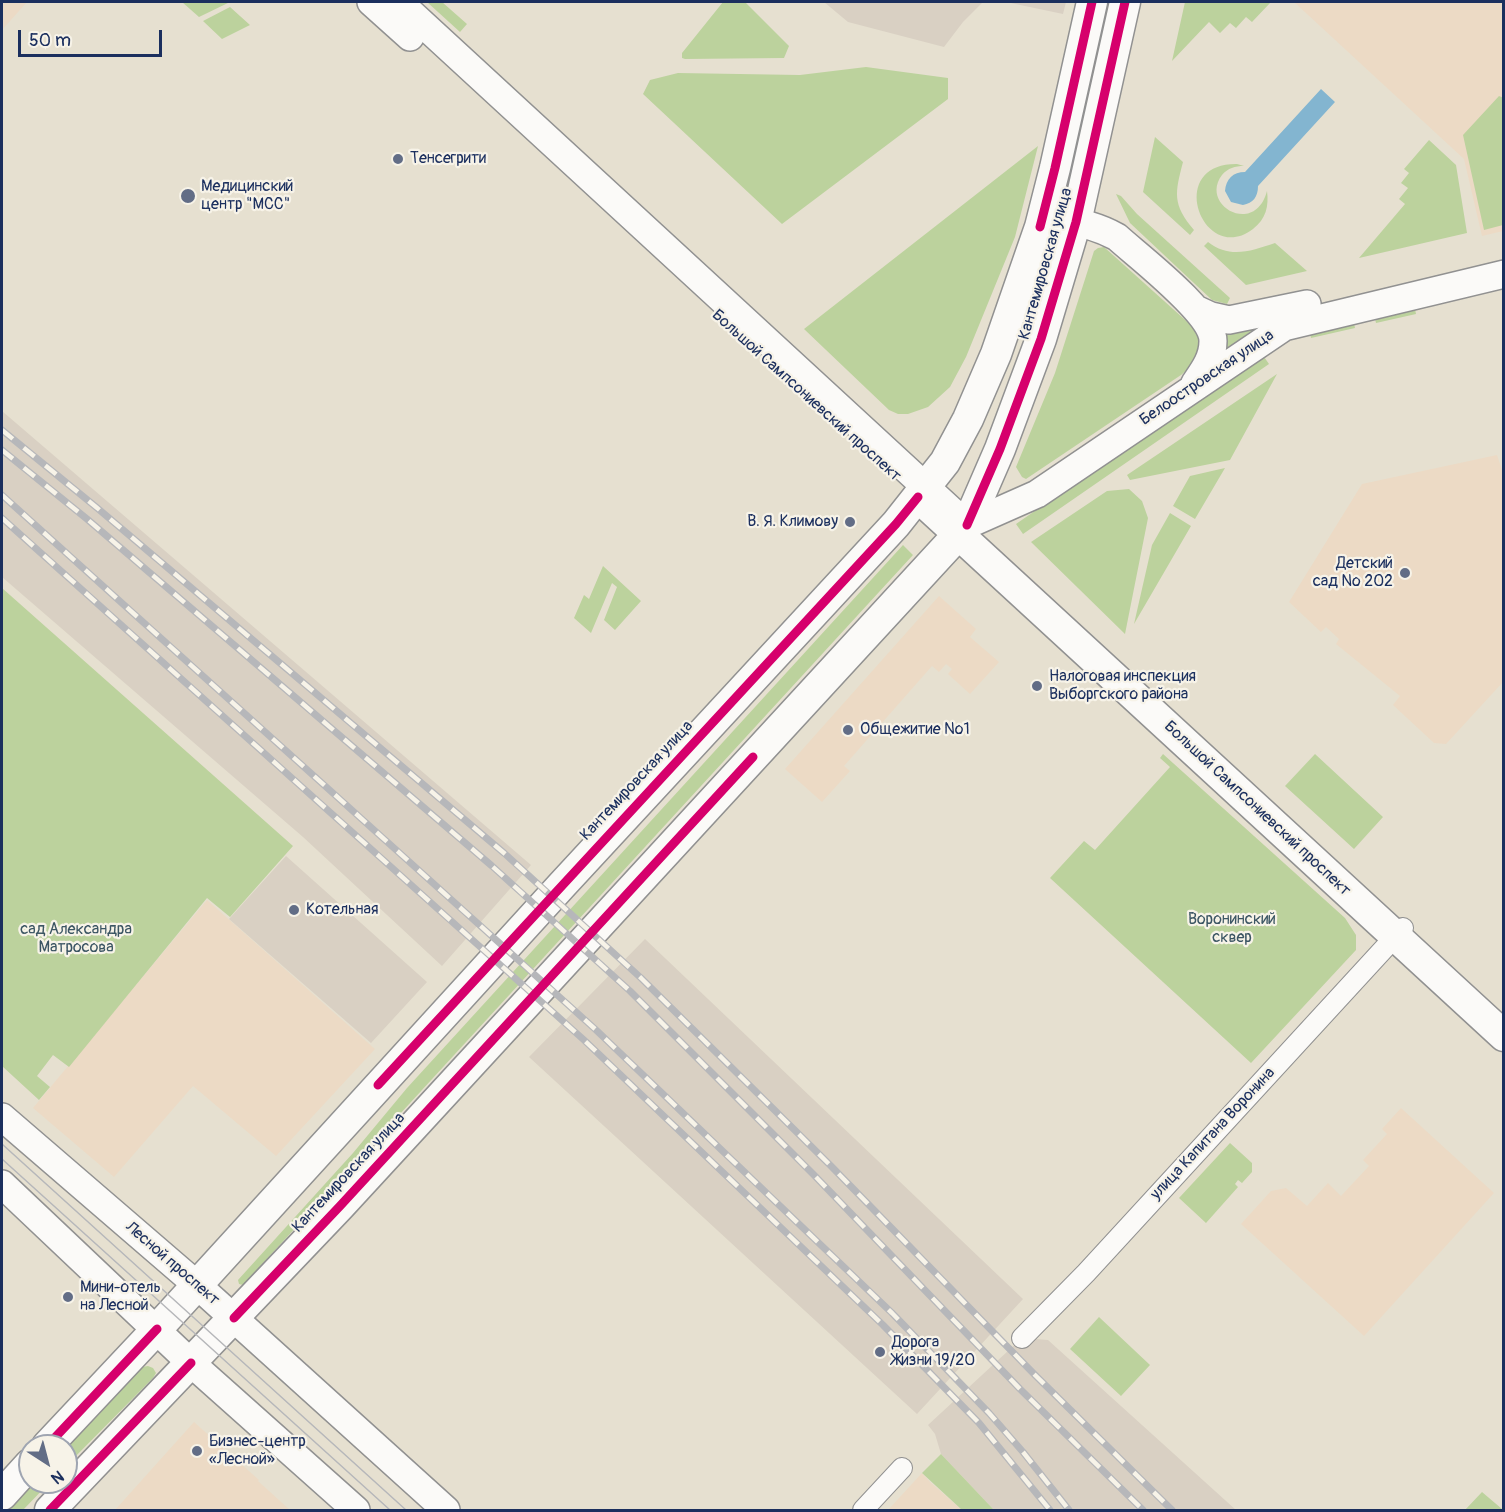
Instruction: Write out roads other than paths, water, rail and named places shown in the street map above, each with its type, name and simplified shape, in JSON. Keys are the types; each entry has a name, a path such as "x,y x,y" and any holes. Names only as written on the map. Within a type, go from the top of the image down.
{"main road":[{"name":"Большой Сампсониевский проспект","path":"371,2 922,492"},
{"name":"Большой Сампсониевский проспект","path":"399,2 963,530 1399,931 1503,1021"},
{"name":"Кантемировская улица","path":"58,1434 896,524 945,462 996,354 1040,227 1092,2"},
{"name":"Кантемировская улица","path":"50,1510 348,1198 963,530 1000,449 1041,339 1076,222 1125,2"},
{"path":"1040,227 1052,222 1076,222 1105,230 1117,237 1198,310 1209,326 1213,342 1210,358 1191,389"},
{"name":"Белоостровская улица","path":"1198,310 1220,319 1238,319 1503,256"},
{"name":"Белоостровская улица","path":"963,530 1037,494 1284,327 1503,274"},
{"name":"Большой Сампсониевский проспект","path":"1399,931 1503,1036"},
{"name":"Лесной проспект","path":"2,1117 197,1285 446,1510"},
{"path":"2,1184 191,1363 356,1510"},
{"path":"2,1494 18,1477"}],"street":[{"name":"улица Капитана Воронина","path":"1022,1338 1086,1272 1399,931"},
{"path":"863,1510 902,1468"}],"water":[{"path":"1321,89 1335,102 1258,186 1256,196 1250,203 1243,205 1231,202 1225,191 1229,180 1237,173 1245,172"}],"tram line":[{"path":"2,1144 406,1510"},
{"path":"2,1159 390,1510"}],"railway":[{"path":"2,430 504,853 641,978 1172,1510"},
{"path":"2,450 87,519 492,866 630,991 814,1175 1020,1389 1143,1510"},
{"path":"2,495 595,1029 892,1313 989,1413 1069,1510"},
{"path":"2,518 584,1040 883,1325 979,1423 1050,1510"}],"place":[{"name":"Тенсегрити","path":"398,159"},
{"name":"Медицинский центр \"МСС\"","path":"188,196"},
{"name":"В. Я. Климову","path":"850,522"},
{"name":"Детский сад № 202","path":"1405,573"},
{"name":"Налоговая инспекция Выборгского района","path":"1037,686"},
{"name":"Общежитие №1","path":"848,730"},
{"name":"Котельная","path":"294,910"},
{"name":"Мини-отель на Лесной","path":"68,1297"},
{"name":"Дорога Жизни 19/20","path":"880,1352"},
{"name":"Бизнес-центр «Лесной»","path":"197,1451"}],"park label":[{"name":"Воронинский сквер","path":"1232,929"},
{"name":"cад Александра Матросова","path":"76,939"}]}
